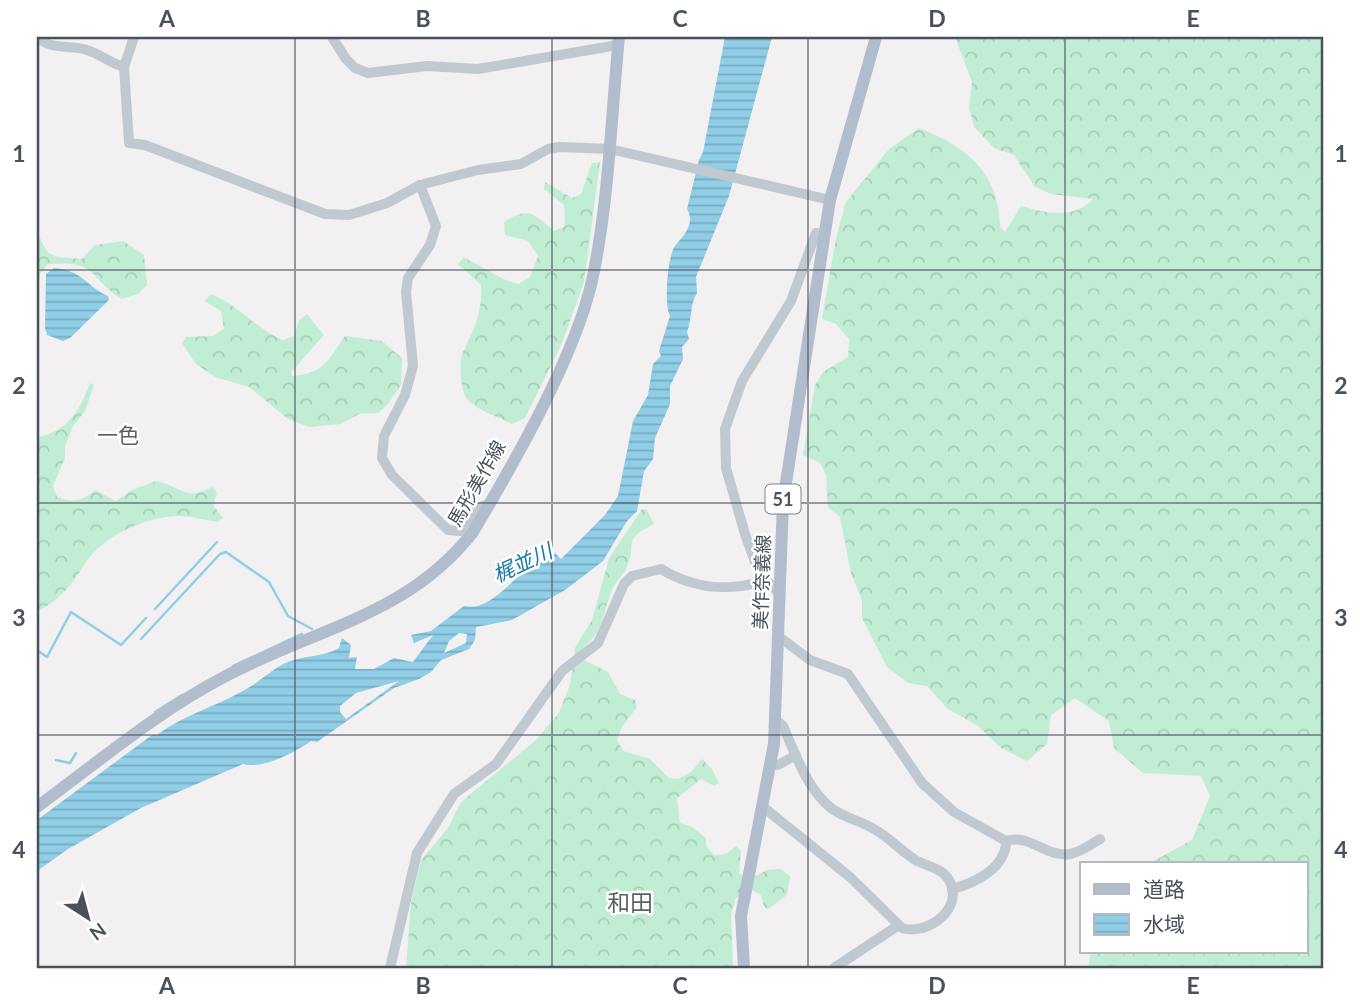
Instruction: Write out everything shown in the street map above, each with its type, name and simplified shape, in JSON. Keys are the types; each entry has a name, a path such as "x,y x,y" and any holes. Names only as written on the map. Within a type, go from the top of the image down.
{"main road":[{"name":"美作奈義線","path":"744,968 741,916 771,765 776,720 783,502 830,200 876,37"},
{"name":"馬形美作線","path":"37,807 154,720 214,682 415,589 456,554 490,503 552,382 577,326 591,283 610,149 618,41"}],"street":[{"path":"37,37 44,43 55,46 92,51 102,59 124,67"},
{"path":"134,37 124,67 129,142 145,145 325,215 358,213 403,195 420,185 478,170 521,164 548,149 610,149 830,200"},
{"path":"332,37 345,59 355,68 368,73 427,66 478,69 618,41"},
{"path":"420,185 436,226 430,245 408,278 406,292 413,366 405,395 384,436 382,458 392,475 448,530 460,531 476,509 490,503"},
{"path":"779,593 764,581 745,534 726,468 725,429 742,380 791,301 816,233 825,235"},
{"path":"390,968 412,868 424,841 454,794 496,764 509,749 562,671 598,643 624,584 632,576 661,569 694,586 715,588 764,581"},
{"path":"778,636 810,660 848,674 922,783 954,812 1006,841 1020,839 1055,854 1069,855 1100,839"},
{"path":"762,807 850,877 898,925 910,931 934,923 952,904 950,881 940,871 911,856 873,829 831,808 809,779 783,726 776,720"},
{"path":"771,765 778,765 796,755"},
{"path":"952,889 971,883 993,869 1006,849 1006,841"},
{"path":"834,968 898,925"}],"green space":[{"path":"955,37 1323,37 1323,968 1088,968 1091,953 1308,953 1308,862 1152,862 1192,840 1210,796 1201,776 1143,773 1114,748 1109,721 1075,698 1051,715 1047,744 1027,761 1001,748 978,726 948,709 927,686 908,683 887,667 862,618 862,600 851,573 840,517 828,507 826,475 820,463 803,455 815,385 823,372 848,357 849,339 836,324 822,319 836,238 846,202 889,149 919,128 952,144 978,164 994,191 1000,227 1005,232 1021,206 1059,213 1077,210 1093,199 1051,194 1035,187 1014,155 994,148 974,127 969,107 972,82"},
{"path":"600,162 584,282 562,343 525,418 512,424 477,407 468,400 463,391 462,356 479,312 481,285 458,264 464,258 518,284 530,277 538,256 528,241 505,235 504,222 526,213 536,216 554,231 565,226 564,205 544,189 545,182 572,198 581,194 592,163"},
{"path":"37,232 47,252 57,257 82,259 95,245 123,241 144,255 147,285 138,294 122,299 84,267 64,263 48,264 40,274 37,295"},
{"path":"211,294 283,340 294,336 299,320 307,314 324,335 291,372 292,376 318,369 329,359 345,336 382,341 402,358 401,385 378,413 361,413 341,424 309,427 288,419 249,387 215,377 196,364 182,343 186,337 213,336 224,329 221,311 204,301"},
{"path":"90,383 94,385 85,411 73,426 65,446 65,458 53,486 57,497 78,500 95,490 116,501 132,490 156,481 189,493 213,487 217,493 213,505 223,518 218,522 185,516 168,517 154,519 128,529 94,552 65,591 37,611 37,431 39,437 66,424 82,402"},
{"path":"642,509 647,510 654,524 633,539 627,567 612,590 599,628 583,648 584,660 608,672 620,694 635,700 637,707 622,727 617,740 623,751 650,759 669,778 678,779 691,772 702,759 712,769 719,783 714,786 701,779 677,798 680,823 692,827 706,838 706,846 714,855 726,854 736,846 741,851 739,874 754,877 767,870 780,869 790,876 787,895 768,909 764,907 761,895 752,890 736,898 731,914 733,968 406,968 411,903 421,860 448,828 461,802 536,740 559,713 570,685 575,648 592,620 609,558"}],"water":[{"path":"725,37 772,37 729,196 696,277 697,293 687,332 689,339 682,347 683,359 670,386 670,404 655,438 653,459 644,471 637,511 627,521 603,561 565,590 512,620 476,627 475,640 469,649 441,660 431,672 419,679 394,688 317,742 311,741 288,755 269,762 243,764 141,808 68,849 37,871 37,820 152,735 157,735 179,721 237,694 283,665 339,648 342,638 351,645 349,658 357,657 355,669 374,669 394,658 413,662 433,635 414,643 411,635 431,631 464,606 473,607 489,601 526,570 555,553 561,559 605,515 618,496 633,421 648,395 653,364 661,356 659,351 670,316 667,292 670,260 675,246 689,225 687,209 703,152","holes":["459,633 467,634 466,643 444,653 449,641","399,681 346,719 340,712 340,706 356,693"]},
{"path":"54,268 78,275 108,296 109,300 70,338 63,341 47,335 45,328 46,274"}],"waterway":[{"path":"155,609 217,542"},
{"path":"141,639 220,554 226,552 269,582 288,616 312,629"},
{"path":"37,650 47,657 71,612 121,645 146,618"},
{"path":"233,666 302,634"},
{"path":"155,712 182,695"},
{"path":"56,760 70,763 76,753"}],"district":[{"name":"一色","path":"118,434"},
{"name":"和田","path":"630,902"}],"water label":[{"name":"梶並川","path":"522,562"}]}
